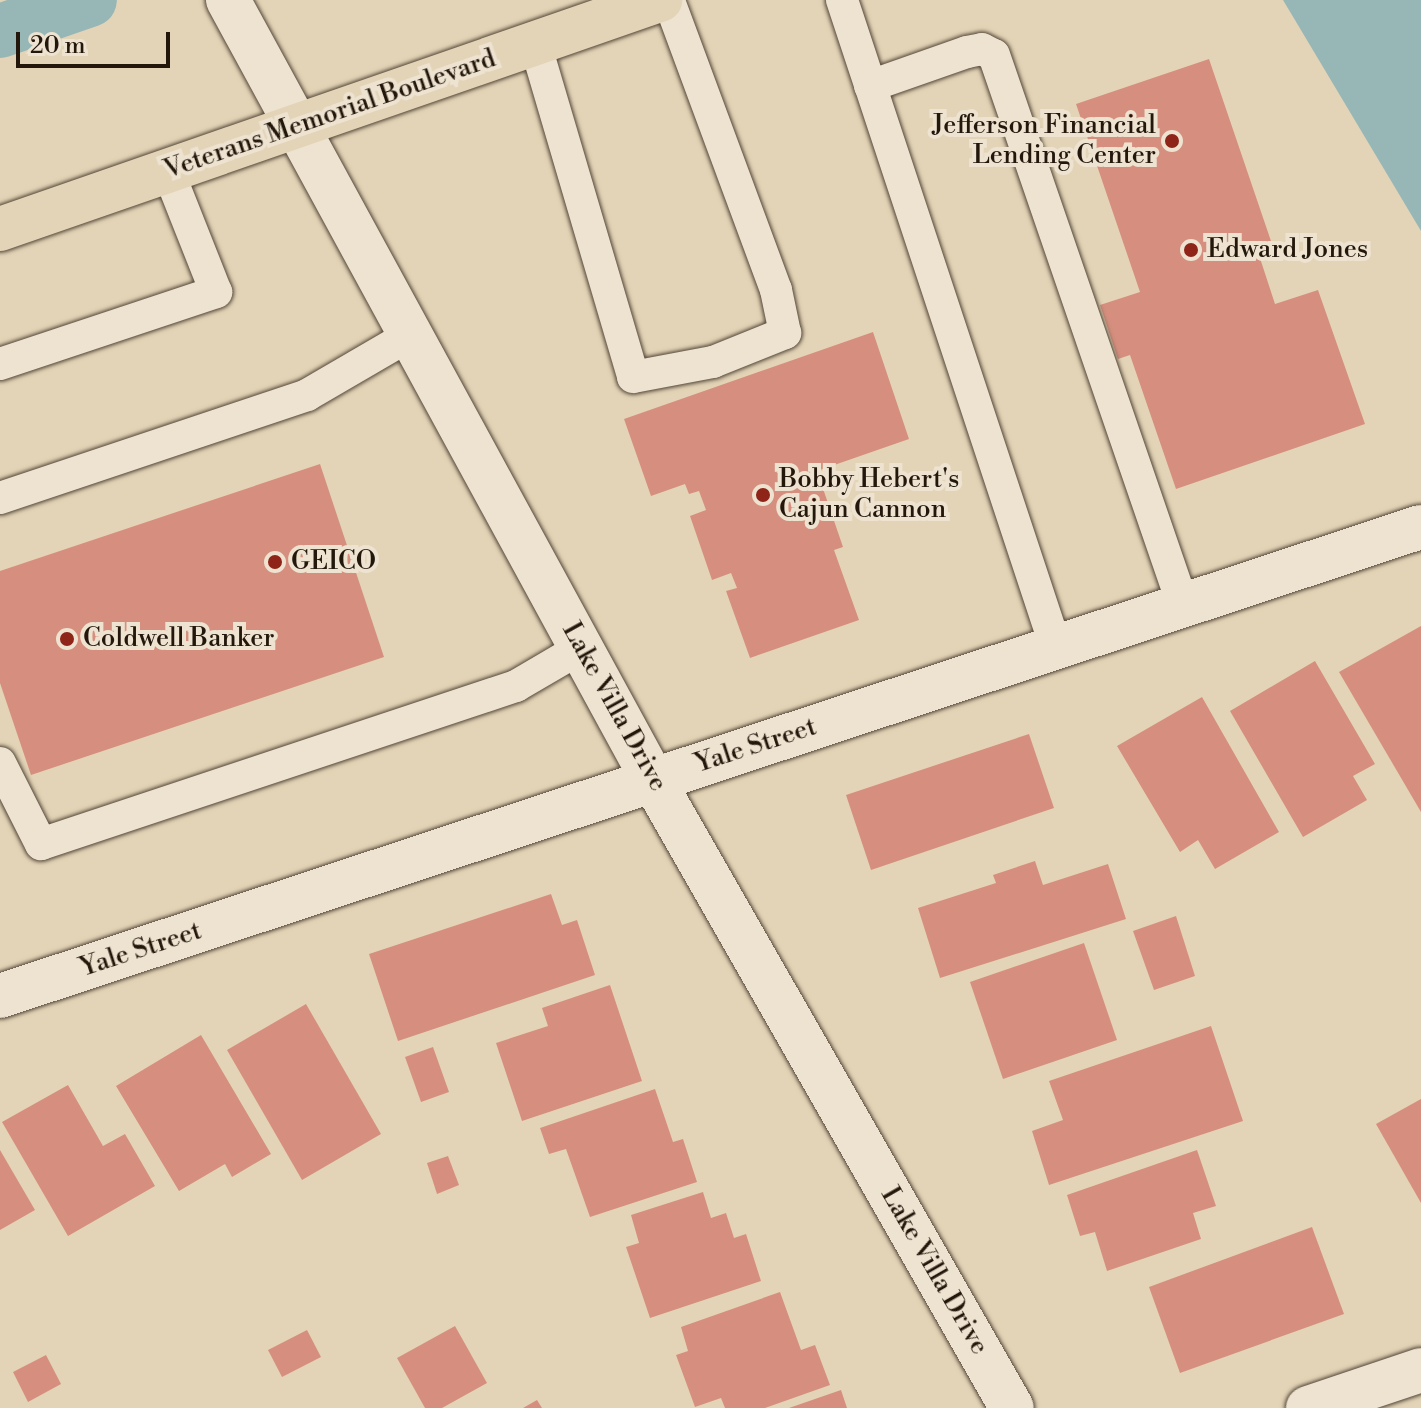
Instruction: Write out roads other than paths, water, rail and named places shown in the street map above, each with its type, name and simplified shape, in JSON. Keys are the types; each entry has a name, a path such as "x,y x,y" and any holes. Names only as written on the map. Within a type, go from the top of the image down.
{"main road":[{"name":"Veterans Memorial Boulevard","path":"0,229 660,0"}],"street":[{"name":"Lake Villa Drive","path":"234,12 300,126 653,780 1012,1408"},
{"name":"Yale Street","path":"0,996 1421,527"},
{"path":"1308,1408 1421,1370"}],"lane":[{"path":"535,43 633,377 713,362 785,333 776,290 669,0"},
{"path":"842,0 1056,648"},
{"path":"870,86 967,52 982,49 994,55 1183,605"},
{"path":"0,364 216,292 168,171"},
{"path":"0,498 307,395 412,334"},
{"path":"0,763 41,844 516,686 581,648"}],"water":[{"path":"1283,0 1421,0 1421,231"}],"waterway":[{"path":"0,31 90,0"}],"place":[{"name":"Jefferson Financial Lending Center","path":"1172,141"},
{"name":"Edward Jones","path":"1191,250"},
{"name":"Bobby Hebert's Cajun Cannon","path":"763,495"},
{"name":"GEICO","path":"275,562"},
{"name":"Coldwell Banker","path":"67,639"}]}
